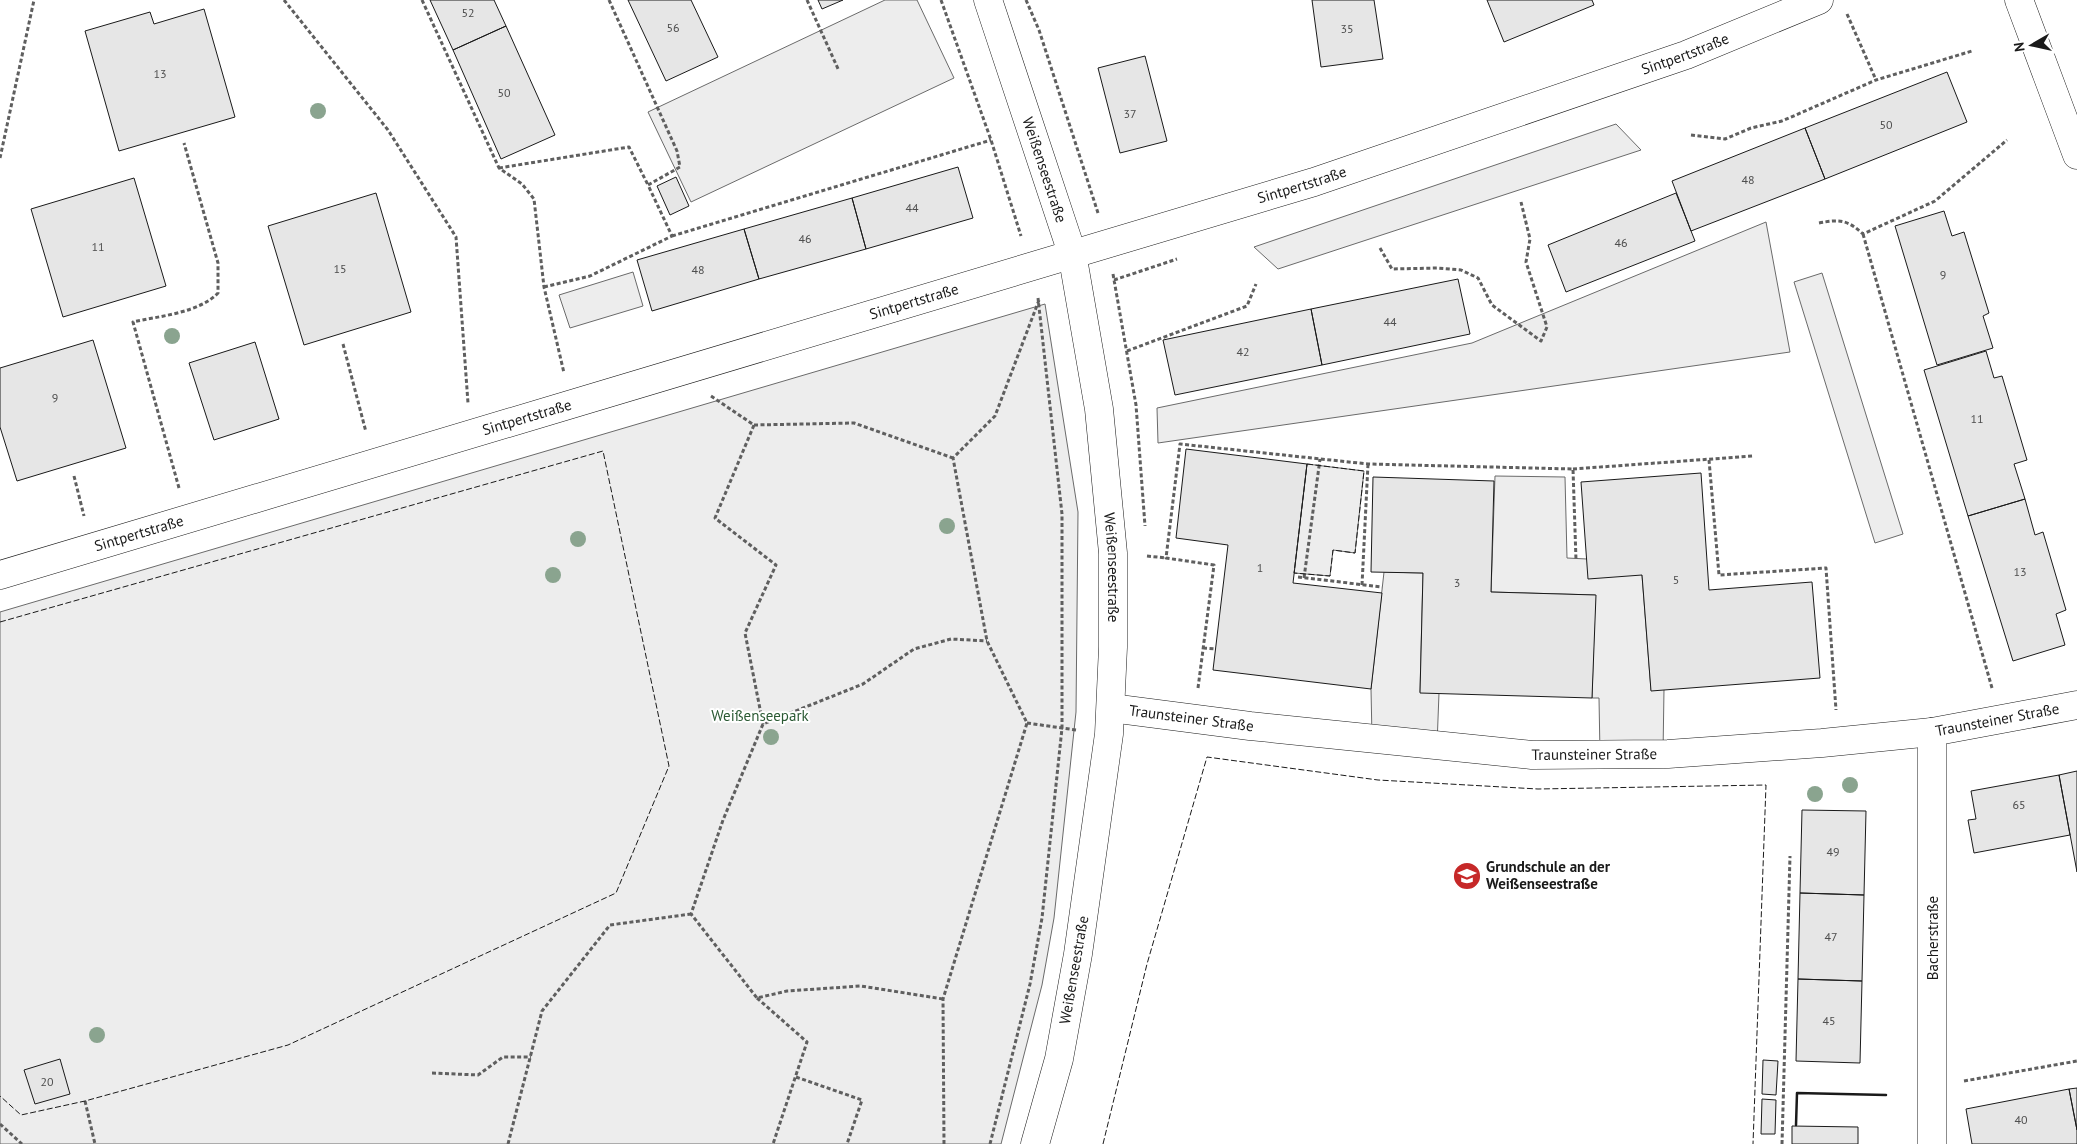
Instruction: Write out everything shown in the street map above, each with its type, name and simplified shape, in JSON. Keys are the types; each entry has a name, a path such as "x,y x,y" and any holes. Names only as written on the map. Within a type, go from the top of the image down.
{"street":[{"name":"Weißenseestraße","path":"988,0 1072,253 1099,409 1113,553 1110,721 1078,954 1059,1059 1035,1144"},
{"name":"Sintpertstraße","path":"0,576 1314,182 1686,55 1819,0"},
{"path":"2019,0 2077,155"},
{"name":"Traunsteiner Straße","path":"1110,721 1194,719 1532,755 1668,754 1932,732 2077,705"},
{"name":"Bacherstraße","path":"1932,732 1934,1087 1932,1144"}],"path":[{"path":"0,158 34,0"},
{"path":"284,0 388,130 456,236 470,435"},
{"path":"422,0 499,168 522,184 534,199 544,287 571,405"},
{"path":"609,0 677,151 680,167 648,185"},
{"path":"807,0 839,71"},
{"path":"941,0 991,140 1039,300 1062,514 1062,728 1042,918 1030,984 990,1144"},
{"path":"1845,9 1876,80"},
{"path":"1691,135 1724,139 1751,128 1782,121 1876,80 1972,50"},
{"path":"544,287 590,276 672,236 991,140"},
{"path":"1864,234 1935,201 2007,140"},
{"path":"184,143 218,263 218,293 210,301 190,308 133,322 187,520"},
{"path":"499,168 629,147 672,236"},
{"path":"1380,248 1392,269 1437,268 1461,270 1478,278 1492,305 1541,341 1547,326 1526,262 1530,239 1521,202"},
{"path":"1819,223 1834,220 1852,223 1864,234 2000,718"},
{"path":"1114,280 1186,256"},
{"path":"1127,351 1247,306 1256,284"},
{"path":"953,458 995,416 1039,300"},
{"path":"343,344 375,464"},
{"path":"677,373 754,425 854,422 953,458"},
{"path":"691,914 723,820 763,724 745,633 776,565 715,518 754,425"},
{"path":"1166,558 1180,444 1368,464 1573,469 1753,456"},
{"path":"944,1144 942,999 1027,723 987,641 953,458"},
{"path":"1304,578 1320,459"},
{"path":"1709,460 1719,575 1826,568 1839,741"},
{"path":"1362,585 1368,464"},
{"path":"1573,469 1576,560"},
{"path":"74,476 93,548"},
{"path":"1147,556 1214,565 1194,719"},
{"path":"1298,578 1382,587"},
{"path":"763,724 863,684 914,649 951,639 987,641"},
{"path":"1203,648 1216,649"},
{"path":"1027,723 1062,728 1110,721"},
{"path":"1782,1144 1790,856"},
{"path":"691,914 757,998 807,1042 773,1144"},
{"path":"508,1144 542,1010 610,925 691,914"},
{"path":"757,998 787,991 861,986 942,999"},
{"path":"432,1073 478,1075 502,1057 531,1056"},
{"path":"1934,1087 2077,1061"},
{"path":"796,1077 862,1100 847,1144"},
{"path":"85,1101 95,1144"},
{"path":"0,1124 22,1144"}],"shaded area":[{"path":"885,0 917,0 954,78 691,202 648,112"},
{"path":"1616,124 1641,150 1278,269 1254,247"},
{"path":"1766,222 1790,352 1158,443 1157,408 1472,343"},
{"path":"633,272 643,306 570,328 559,295"},
{"path":"1822,273 1903,534 1875,543 1794,282"},
{"name":"Weißenseepark","path":"1045,304 1078,512 1076,712 1054,918 1042,985 1001,1144 0,1144 0,612"},
{"path":"1307,464 1364,471 1355,553 1333,550 1330,576 1294,573"},
{"path":"1495,476 1565,477 1567,558 1587,559 1642,575 1651,690 1664,689 1663,754 1600,754 1599,698 1592,698 1595,595 1491,592"},
{"path":"1384,572 1423,573 1420,692 1439,693 1437,745 1372,738 1371,689"}],"building":[{"path":"430,0 494,0 506,26 453,50"},
{"path":"628,0 691,0 718,57 666,81"},
{"path":"818,0 843,0 822,9"},
{"path":"1312,0 1374,0 1383,59 1321,67"},
{"path":"1487,0 1592,0 1594,5 1504,42"},
{"path":"204,9 235,117 119,151 85,31 150,12 154,24"},
{"path":"506,26 555,135 501,159 453,50"},
{"path":"1145,56 1167,141 1120,153 1098,68"},
{"path":"1947,72 1967,122 1825,179 1805,128"},
{"path":"1805,128 1825,179 1691,231 1672,181"},
{"path":"958,167 973,218 866,249 852,198"},
{"path":"676,177 689,206 670,215 657,186"},
{"path":"134,178 166,286 63,317 31,209"},
{"path":"376,193 411,312 304,345 268,226"},
{"path":"1676,193 1695,241 1566,292 1548,245"},
{"path":"852,198 866,249 759,279 744,229"},
{"path":"1944,211 1952,236 1964,232 1989,313 1983,316 1993,348 1937,365 1895,226"},
{"path":"744,229 759,279 652,311 637,260"},
{"path":"1458,279 1470,334 1322,365 1311,309"},
{"path":"1311,309 1322,365 1175,395 1163,340"},
{"path":"93,340 126,448 17,481 0,427 0,368"},
{"path":"255,342 279,419 214,440 189,363"},
{"path":"1986,351 1994,378 2002,376 2027,460 2014,464 2025,499 1968,516 1924,370"},
{"path":"1186,449 1307,464 1293,583 1382,593 1371,689 1213,670 1228,545 1176,538"},
{"path":"1701,473 1709,590 1812,582 1820,678 1651,691 1642,575 1588,579 1581,482"},
{"path":"1373,477 1494,481 1491,592 1596,595 1592,698 1420,693 1423,573 1371,572"},
{"path":"2025,499 2035,535 2043,532 2066,610 2056,614 2065,645 2013,661 1968,516"},
{"path":"2077,771 2077,872 2059,775"},
{"path":"2059,775 2070,835 1974,853 1968,820 1976,819 1971,791"},
{"path":"1802,810 1866,811 1864,895 1800,893"},
{"path":"1800,893 1864,895 1862,981 1798,979"},
{"path":"1798,979 1862,981 1860,1063 1796,1061"},
{"path":"60,1059 70,1094 35,1104 24,1070"},
{"path":"1763,1060 1778,1061 1776,1095 1762,1094"},
{"path":"2077,1088 2077,1130 2069,1089"},
{"path":"2069,1089 2077,1130 2077,1144 1972,1144 1966,1109"},
{"path":"1762,1099 1776,1100 1775,1134 1761,1134"},
{"path":"1792,1126 1858,1127 1858,1144 1792,1144"}],"fence":[{"path":"0,622 603,451 669,766 616,893 288,1045 85,1101 21,1115 0,1096"},
{"path":"1307,464 1364,471 1355,553 1333,550 1330,576 1294,573 1307,464"},
{"path":"1103,1144 1147,964 1207,757 1378,780 1538,789 1766,785 1753,1144"}],"wall":[{"path":"1796,1125 1797,1093 1886,1095"}],"place":[{"name":"Grundschule an der Weißenseestraße","path":"1467,876"}]}
